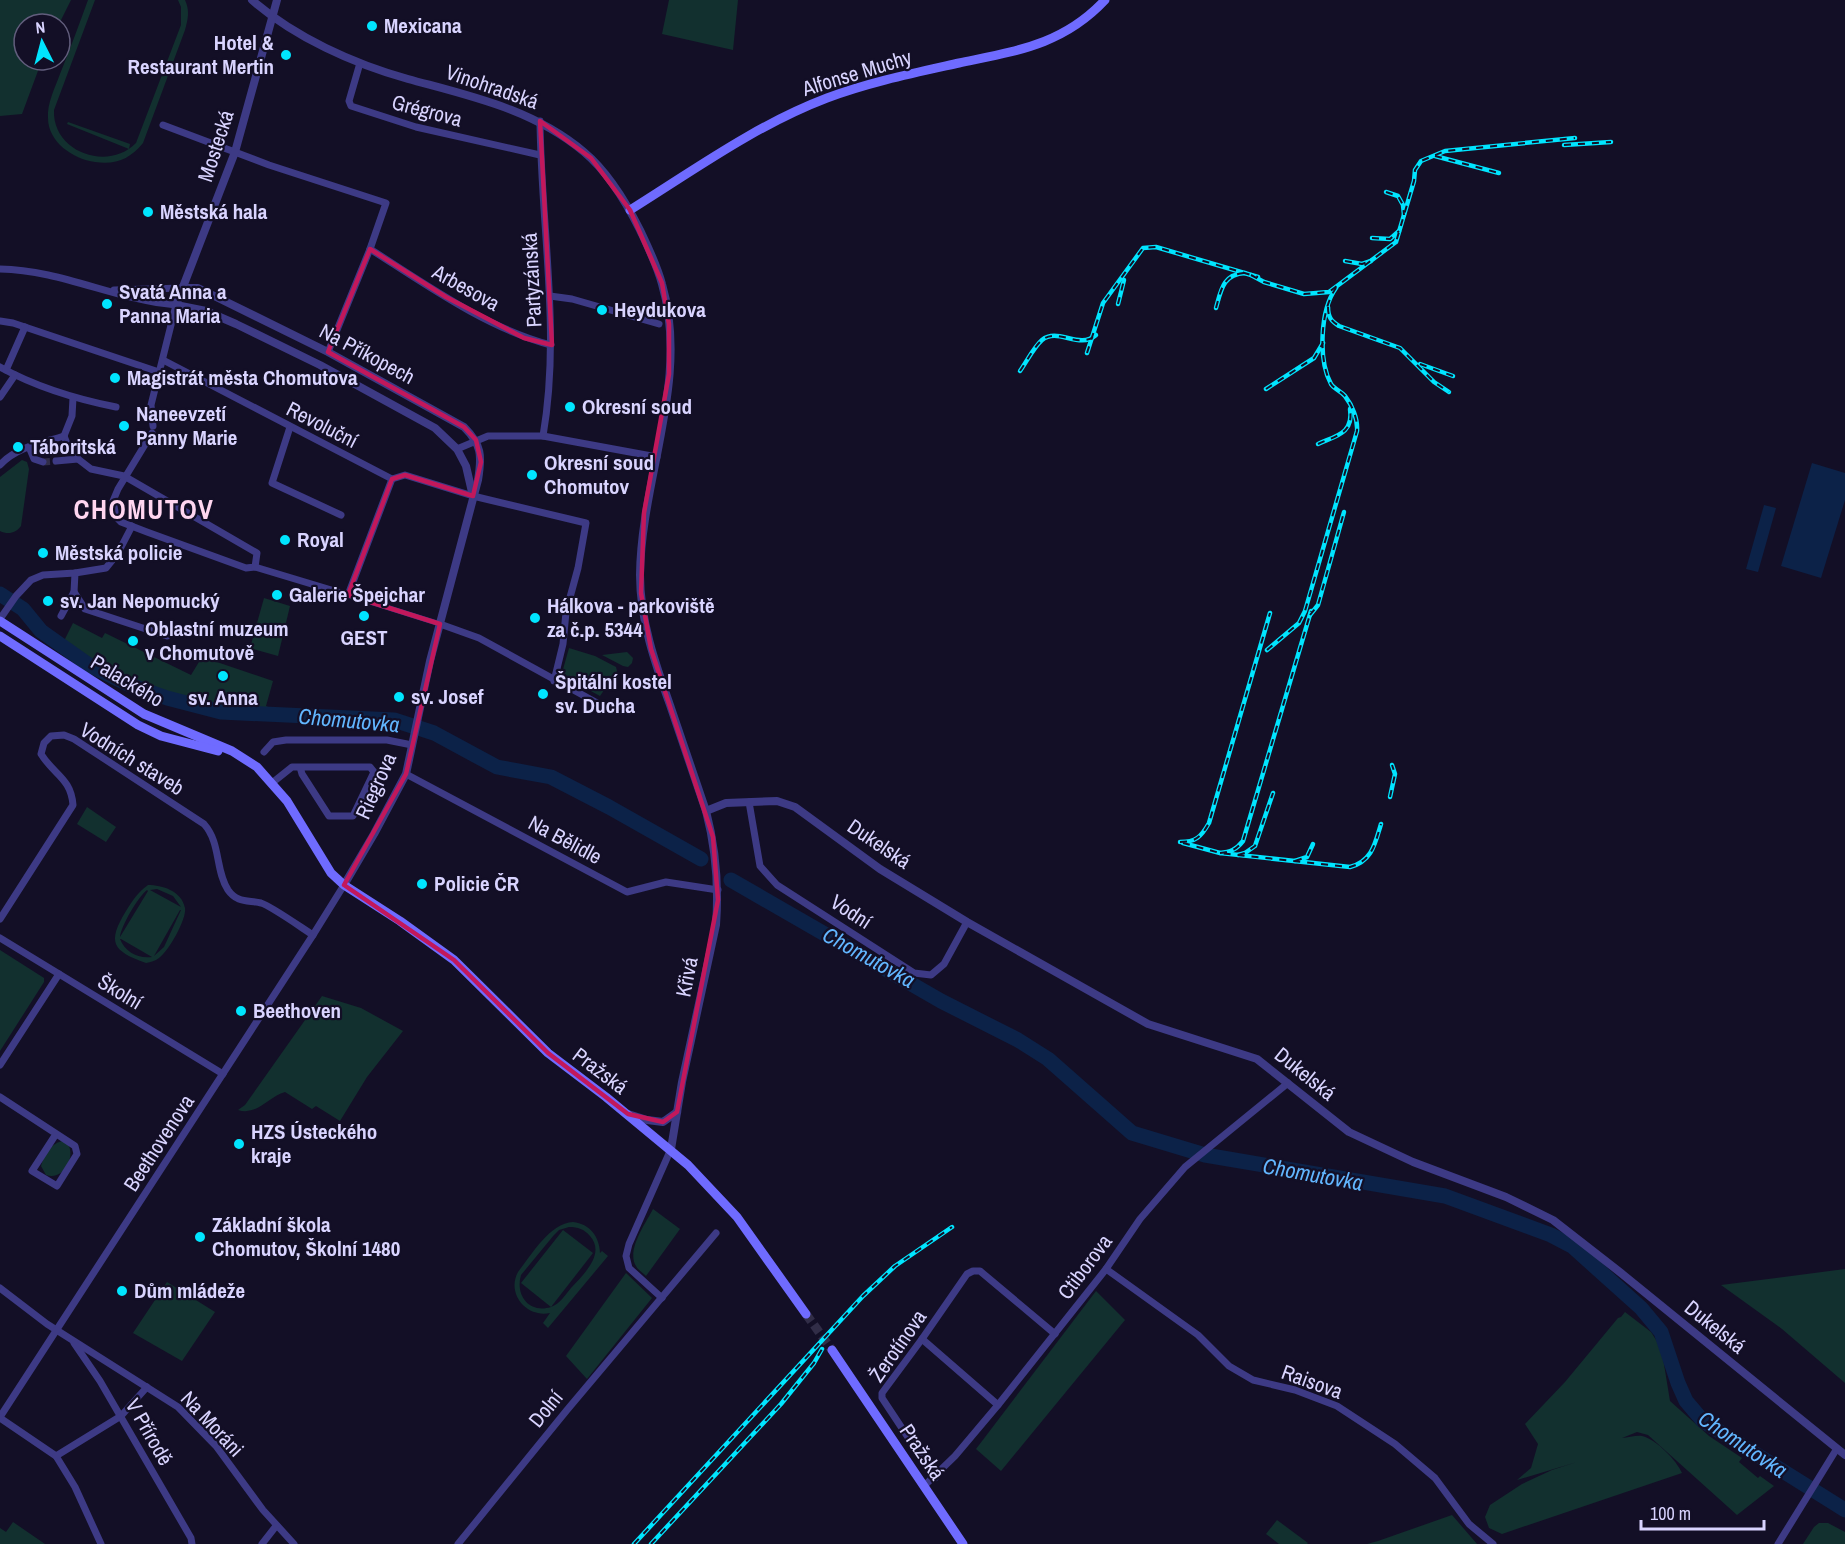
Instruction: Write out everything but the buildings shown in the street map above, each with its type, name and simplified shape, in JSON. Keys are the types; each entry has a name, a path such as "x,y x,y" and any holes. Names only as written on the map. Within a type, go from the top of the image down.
{"main road":[{"name":"Alfonse Muchy","path":"630,210 715,156 792,113 827,98 873,83 1035,46 1077,26 1106,0"},
{"name":"Palackého","path":"0,620 144,714 232,751 257,767 287,801 331,873 344,885"},
{"name":"Palackého","path":"0,636 138,725 161,736 243,758"},
{"name":"Pražská","path":"344,885 400,921 454,960 548,1053 671,1149 705,1181 737,1217 806,1314"},
{"name":"Pražská","path":"832,1350 963,1544"}],"street":[{"name":"Vinohradská","path":"252,0 273,19 360,63 405,78 501,104 540,122 591,158 630,210 648,246 662,283 669,324 669,374 657,457 644,513 640,575 646,626 658,669 706,811"},
{"name":"Mostecká","path":"124,476 152,430 151,405 176,305 235,152 277,0"},
{"name":"Grégrova","path":"360,63 349,101 351,106 416,127 540,154"},
{"name":"Partyzánská","path":"540,122 540,154 550,296 551,384 543,436"},
{"path":"163,125 269,165 386,203 328,352"},
{"name":"Arbesova","path":"370,249 446,297 524,338 550,345"},
{"path":"0,269 51,276 133,298 176,305"},
{"path":"108,290 183,288"},
{"name":"Na Příkopech","path":"183,288 198,288 328,352 451,419 464,427 476,440 481,462 440,624"},
{"path":"550,296 572,299 659,324"},
{"name":"Na Příkopech","path":"176,305 206,310 320,365 435,428 457,449 465,466 473,496"},
{"path":"0,321 25,327 159,372"},
{"path":"25,327 3,369 73,398 116,407"},
{"name":"Revoluční","path":"163,360 392,479 405,475 473,496 586,523 578,568 566,612 554,681"},
{"path":"0,397 15,375"},
{"path":"73,398 72,416 64,436 78,459 91,469 124,476 257,553 255,567"},
{"path":"290,428 272,483 341,515"},
{"path":"457,449 476,440 501,435 543,436 657,457"},
{"path":"0,465 13,453 64,436"},
{"path":"30,447 34,459 44,462"},
{"path":"56,461 78,459"},
{"path":"124,476 113,501 114,511 121,522 246,568 255,567 348,595 478,638 599,705"},
{"path":"348,595 392,479"},
{"path":"0,620 16,596 31,580 43,575 106,568 118,553 132,526"},
{"path":"61,616 74,592 75,573"},
{"path":"74,592 85,609 167,636"},
{"name":"Riegrova","path":"344,885 406,774 440,624"},
{"name":"Vodních staveb","path":"0,919 73,805 72,794 64,779 46,763 41,754 44,743 51,736 64,735 74,739 204,824 212,833 223,880 228,891 237,899 248,903 262,903 313,935"},
{"path":"264,752 269,745 279,741 387,740 412,746"},
{"path":"272,783 292,767 300,767 370,767 374,772 352,816 329,816 302,774 300,767"},
{"name":"Na Bělidle","path":"406,774 627,892 666,882 718,890"},
{"name":"Dukelská","path":"706,811 726,803 777,801 795,807 880,868 967,922 1148,1024 1257,1059 1348,1132 1413,1162 1506,1197 1553,1220 1845,1455"},
{"name":"Vodní","path":"749,802 760,866 771,879 914,973 931,975 944,964 967,922"},
{"name":"Křivá","path":"671,1149 716,925 718,890 713,837 706,811"},
{"name":"Beethovenova","path":"0,1417 344,885"},
{"name":"Školní","path":"0,938 223,1074"},
{"path":"0,1065 59,974"},
{"name":"Ctiborova","path":"924,1486 935,1478 998,1405 1106,1269 1140,1219 1185,1167 1288,1083"},
{"path":"0,1097 75,1146 77,1154 57,1186 32,1171 56,1134"},
{"path":"628,1114 663,1122 677,1112"},
{"path":"662,1298 629,1268 626,1256 629,1244 671,1149"},
{"name":"Dolní","path":"458,1544 567,1410 717,1233"},
{"name":"Raisova","path":"1106,1269 1198,1335 1229,1366 1253,1380 1295,1390 1336,1406 1395,1444 1435,1478 1469,1524 1493,1544"},
{"name":"Žerotínova","path":"935,1478 882,1398 882,1393 967,1274 980,1271 1055,1334"},
{"name":"Na Moráni","path":"0,1288 57,1330 178,1407 216,1446 276,1526 294,1544"},
{"name":"V Přírodě","path":"71,1339 121,1416 191,1538 192,1544"},
{"path":"922,1339 998,1405"},
{"path":"56,1456 121,1416 147,1387"},
{"path":"0,1417 56,1456 75,1487 100,1544"},
{"path":"1778,1544 1836,1450"},
{"path":"262,1544 276,1526"}],"highlighted area":[{"path":"540,121 591,158 630,210 662,283 669,324 669,374 644,513 641,593 651,649 713,837 718,900 677,1112 663,1122 628,1114 548,1053 454,960 344,885 406,774 440,624 348,595 392,479 405,475 473,496 481,462 476,440 464,427 328,352 370,249 446,297 524,338 552,345"}],"green space":[{"path":"0,0 71,0 65,12 12,12 12,72 38,72 22,114 0,116"},
{"path":"88,0 95,0 72,62 72,43"},
{"path":"178,0 185,0 188,19 185,30 143,143 128,157 110,163 95,162 78,157 63,148 52,135 49,127 50,101 61,72 68,72 54,110 56,125 62,137 72,147 84,153 111,156 124,152 136,143 181,25 181,7"},
{"path":"669,0 738,0 733,50 662,34"},
{"path":"68,122 130,144 129,149 67,124"},
{"path":"22,460 27,462 29,469 21,526 14,532 3,532 0,531 0,477"},
{"path":"264,598 290,606 278,656 250,648"},
{"path":"73,623 102,638 105,633 191,675 202,657 273,681 266,706 270,708 268,712 236,711 187,701 142,687 100,667 63,643"},
{"path":"569,648 595,656 616,667 617,671 600,696 563,676"},
{"path":"627,652 633,658 628,667 602,655"},
{"path":"87,807 116,827 106,842 77,824"},
{"path":"153,885 171,890 180,897 185,908 180,927 163,955 146,963 126,954 116,944 115,938 126,911 144,888","holes":["157,889 173,896 181,907 150,890","148,891 120,937 127,919 143,894","180,910 164,947 154,956","120,939 152,957 142,957 125,948"]},
{"path":"0,950 44,978 44,982 0,1051"},
{"path":"322,996 361,1008 403,1031 367,1077 340,1121 316,1106 312,1109 285,1092 257,1108 238,1110 245,1105"},
{"path":"62,1141 68,1144 70,1150 69,1162 63,1172 58,1175 46,1175 41,1166 44,1158 51,1147"},
{"path":"653,1209 680,1229 646,1276 636,1266 633,1252"},
{"path":"579,1223 589,1228 596,1236 600,1253 602,1251 608,1256 548,1328 543,1323 550,1313 534,1312 521,1303 517,1296 515,1280 518,1272 542,1241 565,1224","holes":["569,1227 583,1230 594,1243 595,1250 591,1264 560,1302 543,1308 530,1305 522,1296 521,1275 559,1230"]},
{"path":"563,1230 593,1253 551,1307 521,1283"},
{"path":"1845,1269 1845,1383 1782,1329 1721,1285"},
{"path":"626,1273 652,1298 587,1379 566,1356"},
{"path":"167,1282 215,1312 182,1361 133,1333"},
{"path":"1096,1291 1125,1320 1001,1471 976,1449"},
{"path":"1625,1312 1651,1332 1658,1343 1662,1352 1670,1401 1709,1436 1742,1458 1739,1462 1758,1478 1760,1476 1774,1486 1737,1515 1648,1435 1637,1432 1622,1438 1642,1436 1648,1438 1671,1457 1682,1473 1502,1534 1489,1528 1485,1517 1490,1505 1522,1484 1552,1470 1577,1462 1517,1480 1531,1468 1538,1444 1525,1424 1565,1382"},
{"path":"1452,1515 1477,1544 1367,1544 1378,1541"},
{"path":"1277,1520 1308,1543 1279,1544 1266,1534"},
{"path":"13,1522 45,1544 0,1544 0,1528 6,1532"},
{"path":"1819,1523 1828,1523 1845,1532 1845,1544 1803,1544"}],"water":[{"path":"1812,463 1845,473 1845,500 1821,578 1781,566"},
{"path":"1764,505 1776,508 1758,572 1746,569"}],"waterway":[{"name":"Chomutovka","path":"0,594 23,609 41,631 89,665 130,685 167,698 221,712 394,720 434,733 497,767 551,777 701,859"},
{"name":"Chomutovka","path":"731,880 941,1001 1018,1040 1048,1059 1132,1133 1205,1155 1445,1196 1551,1235 1572,1246 1641,1308 1661,1332 1686,1401 1703,1421 1845,1510"}],"tunnel":[{"path":"43,462 56,461"},
{"path":"806,1314 832,1350"}],"railway":[{"path":"1251,275 1264,282 1304,294 1329,292 1396,242 1414,181 1415,170 1421,161 1445,151 1575,138"},
{"path":"1564,145 1611,142"},
{"path":"1435,156 1499,173"},
{"path":"1386,192 1398,196 1403,205 1404,215"},
{"path":"1372,238 1390,239 1399,231"},
{"path":"1087,353 1103,303 1143,248 1156,247 1258,277"},
{"path":"1345,261 1362,264 1371,261"},
{"path":"1216,308 1227,280 1232,276 1245,273"},
{"path":"1118,304 1124,280"},
{"path":"1267,650 1299,623 1305,611 1357,431 1357,422 1352,408 1345,396 1331,384 1324,362 1324,322 1336,288"},
{"path":"1328,307 1329,316 1336,324 1400,348 1434,382 1449,392"},
{"path":"1020,371 1036,346 1048,337 1083,340 1096,335"},
{"path":"1266,389 1314,358 1323,343"},
{"path":"1420,364 1453,376"},
{"path":"1318,444 1337,436 1346,429 1349,424 1350,409"},
{"path":"1310,615 1318,605 1344,512"},
{"path":"1220,853 1233,850 1243,841 1311,611"},
{"path":"1180,842 1198,838 1209,823 1270,613"},
{"path":"1390,797 1395,774 1392,765"},
{"path":"1238,855 1255,846 1273,793"},
{"path":"1183,843 1220,853 1350,867 1363,861 1372,851 1381,824"},
{"path":"1295,861 1307,857 1313,844"},
{"path":"634,1544 863,1296 895,1266 952,1227"},
{"path":"651,1544 781,1404 814,1363 822,1349"}],"place":[{"name":"Mexicana","path":"372,26"},
{"name":"Hotel & Restaurant Mertin","path":"286,55"},
{"name":"Městská hala","path":"148,212"},
{"name":"Svatá Anna a Panna Maria","path":"107,304"},
{"name":"Heydukova","path":"602,310"},
{"name":"Magistrát města Chomutova","path":"115,378"},
{"name":"Okresní soud","path":"570,407"},
{"name":"Naneevzetí Panny Marie","path":"124,426"},
{"name":"Táboritská","path":"18,447"},
{"name":"Okresní soud Chomutov","path":"532,475"},
{"name":"Royal","path":"285,540"},
{"name":"Městská policie","path":"43,553"},
{"name":"Galerie Špejchar","path":"277,595"},
{"name":"sv. Jan Nepomucký","path":"48,601"},
{"name":"GEST","path":"364,616"},
{"name":"Hálkova - parkoviště za č.p. 5344","path":"535,618"},
{"name":"Oblastní muzeum v Chomutově","path":"133,641"},
{"name":"sv. Anna","path":"223,676"},
{"name":"Špitální kostel sv. Ducha","path":"543,694"},
{"name":"sv. Josef","path":"399,697"},
{"name":"Policie ČR","path":"422,884"},
{"name":"Beethoven","path":"241,1011"},
{"name":"HZS Ústeckého kraje","path":"239,1144"},
{"name":"Základní škola Chomutov, Školní 1480","path":"200,1237"},
{"name":"Dům mládeže","path":"122,1291"}],"district":[{"name":"CHOMUTOV","path":"144,510"}]}
